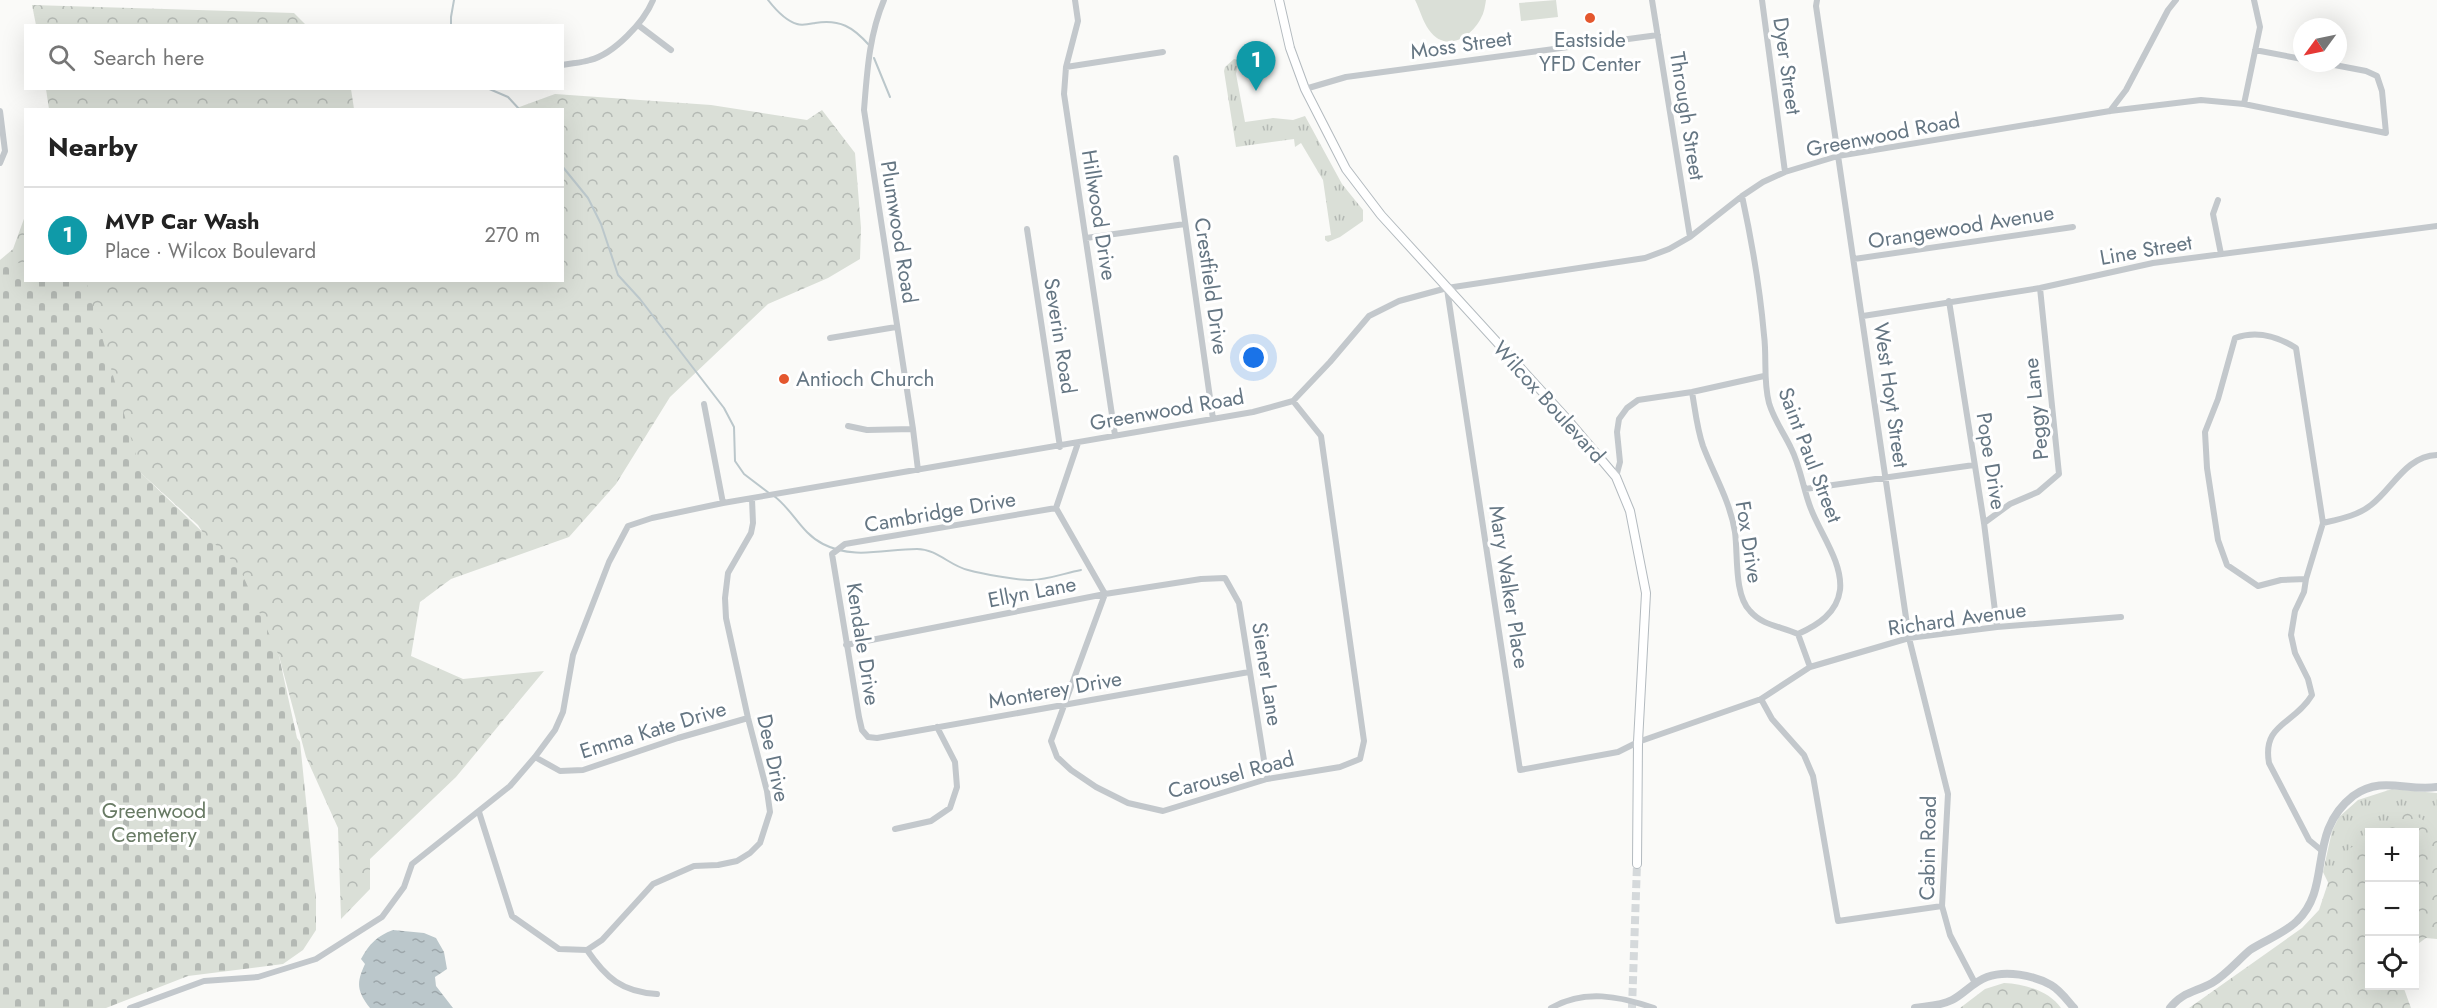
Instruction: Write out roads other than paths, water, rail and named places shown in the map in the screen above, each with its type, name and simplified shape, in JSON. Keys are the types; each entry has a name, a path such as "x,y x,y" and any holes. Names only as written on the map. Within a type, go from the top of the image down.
{"main road":[{"name":"Wilcox Boulevard","path":"1279,0 1290,48 1305,89 1346,169 1381,215 1567,419 1616,477 1630,511 1646,593 1638,742 1637,864"}],"street":[{"path":"564,65 592,60 618,44 638,25 653,0"},
{"name":"Plumwood Road","path":"884,0 878,15 868,63 864,110 918,470"},
{"name":"Hillwood Drive","path":"1075,0 1078,21 1066,67 1064,94 1115,435"},
{"name":"Through Street","path":"1652,0 1690,237"},
{"name":"Dyer Street","path":"1762,0 1785,172"},
{"name":"West Hoyt Street","path":"1818,0 1816,6 1909,639"},
{"path":"2110,111 2126,90 2168,10 2176,0"},
{"path":"2244,104 2260,27 2254,0"},
{"path":"638,25 671,50"},
{"name":"Moss Street","path":"1305,89 1346,77 1658,34"},
{"path":"2255,50 2293,57"},
{"path":"1066,67 1163,52"},
{"name":"Greenwood Road","path":"130,1008 204,981 258,977 316,959 382,917 404,887 412,864 510,786 555,730 563,712 573,655 609,562 628,526 652,518 723,503 1253,412 1293,400 1370,316 1399,301 1447,288 1645,258 1669,249 1690,237 1742,196 1785,172 1838,156 2110,111 2201,100 2244,104 2386,133 2382,92 2377,76 2347,67"},
{"path":"0,111 5,151 0,164"},
{"name":"Crestfield Drive","path":"1176,158 1213,419"},
{"name":"Saint Paul Street","path":"1742,196 1751,237 1765,337 1764,376 1769,403 1776,422 1791,448 1810,509 1836,565 1840,589 1835,606 1826,618 1814,627 1798,634"},
{"path":"2218,200 2213,214 2221,254"},
{"path":"1086,238 1185,224"},
{"name":"Line Street","path":"1863,316 2040,288 2153,263 2437,226"},
{"name":"Orangewood Avenue","path":"1854,260 2073,227"},
{"name":"Severin Road","path":"1027,230 1059,447"},
{"name":"Mary Walker Place","path":"1447,288 1520,770 1618,752 1638,742"},
{"name":"Peggy Lane","path":"1984,523 2010,504 2038,492 2059,474 2040,288"},
{"name":"Pope Drive","path":"1949,301 1984,523 1997,627"},
{"path":"830,338 896,327"},
{"path":"2306,579 2281,580 2258,586 2227,565 2218,540 2207,468 2205,432 2218,399 2235,338 2248,333 2279,338 2296,348 2323,523 2304,592 2295,611 2291,635 2295,653 2308,679 2312,695 2305,706 2270,736 2266,750 2269,763 2309,840 2321,850"},
{"path":"1616,477 1620,462 1617,432 1619,420 1627,408 1638,400 1692,392 1764,376"},
{"name":"Fox Drive","path":"1692,392 1702,445 1722,487 1734,530 1741,598 1749,611 1765,624 1784,627 1798,634"},
{"name":"Carousel Road","path":"1105,594 1051,741 1057,757 1071,771 1128,803 1162,811 1267,779 1340,767 1360,759 1364,741 1321,436 1293,400"},
{"path":"704,404 723,503"},
{"path":"848,426 867,430 913,429"},
{"path":"1078,443 1056,508 1105,594"},
{"path":"2323,523 2359,513 2386,492 2415,460 2437,455"},
{"path":"1805,489 1974,465"},
{"name":"Dee Drive","path":"587,950 602,940 653,884 694,866 737,861 760,843 770,812 726,618 725,597 728,573 751,533 752,499"},
{"name":"Cambridge Drive","path":"832,554 844,544 1056,508"},
{"name":"Kendale Drive","path":"832,554 859,717 862,730 868,737"},
{"name":"Siener Lane","path":"1225,578 1239,603 1267,779"},
{"name":"Ellyn Lane","path":"846,645 1105,594 1201,579 1225,578"},
{"name":"Richard Avenue","path":"1638,742 1761,699 1810,667 1909,639 1997,627 2121,617"},
{"path":"1798,634 1810,667"},
{"name":"Cabin Road","path":"1909,639 1948,794 1942,906 1950,936 1975,983"},
{"name":"Monterey Drive","path":"868,737 877,738 937,728 1249,672"},
{"path":"1761,699 1772,719 1804,755 1813,776 1838,921 1942,906"},
{"name":"Emma Kate Drive","path":"535,757 560,771 583,770 678,738 748,718"},
{"path":"895,829 931,821 950,808 957,787 955,762 937,728"},
{"path":"2170,1008 2183,994 2213,982 2253,949 2297,921 2310,904 2321,850 2333,817 2354,796 2372,786 2391,784 2437,787"},
{"path":"479,812 512,915 559,949 587,950 599,967 614,980 637,993 657,994"},
{"path":"1915,1008 1954,1000 1975,983 1989,976 2008,974 2028,976 2052,985 2074,1008"},
{"path":"1551,1008 1563,1001 1598,995 1628,999 1654,1008"}],"water":[{"path":"393,930 424,933 436,938 444,952 447,969 435,977 436,986 453,1008 370,1008 362,997 359,987 360,976 365,964 361,959 374,941"}],"waterway":[{"path":"451,24 454,0"},
{"path":"768,0 781,14 793,22 801,25 839,23 857,33 869,45"},
{"path":"874,58 890,97"},
{"path":"492,90 508,97 518,108"},
{"path":"564,168 588,198 601,224 618,275 640,299 724,408 734,427 735,461 744,474 769,493"},
{"path":"774,496 815,539 846,552 924,550 961,568 1025,580 1043,579 1081,570"}],"tunnel":[{"path":"1632,1008 1637,864"}],"place":[{"name":"Eastside YFD Center","path":"1590,18"},
{"name":"MVP Car Wash","path":"1256,91"},
{"name":"Antioch Church","path":"784,379"}],"park label":[{"name":"Greenwood Cemetery","path":"154,823"}]}
